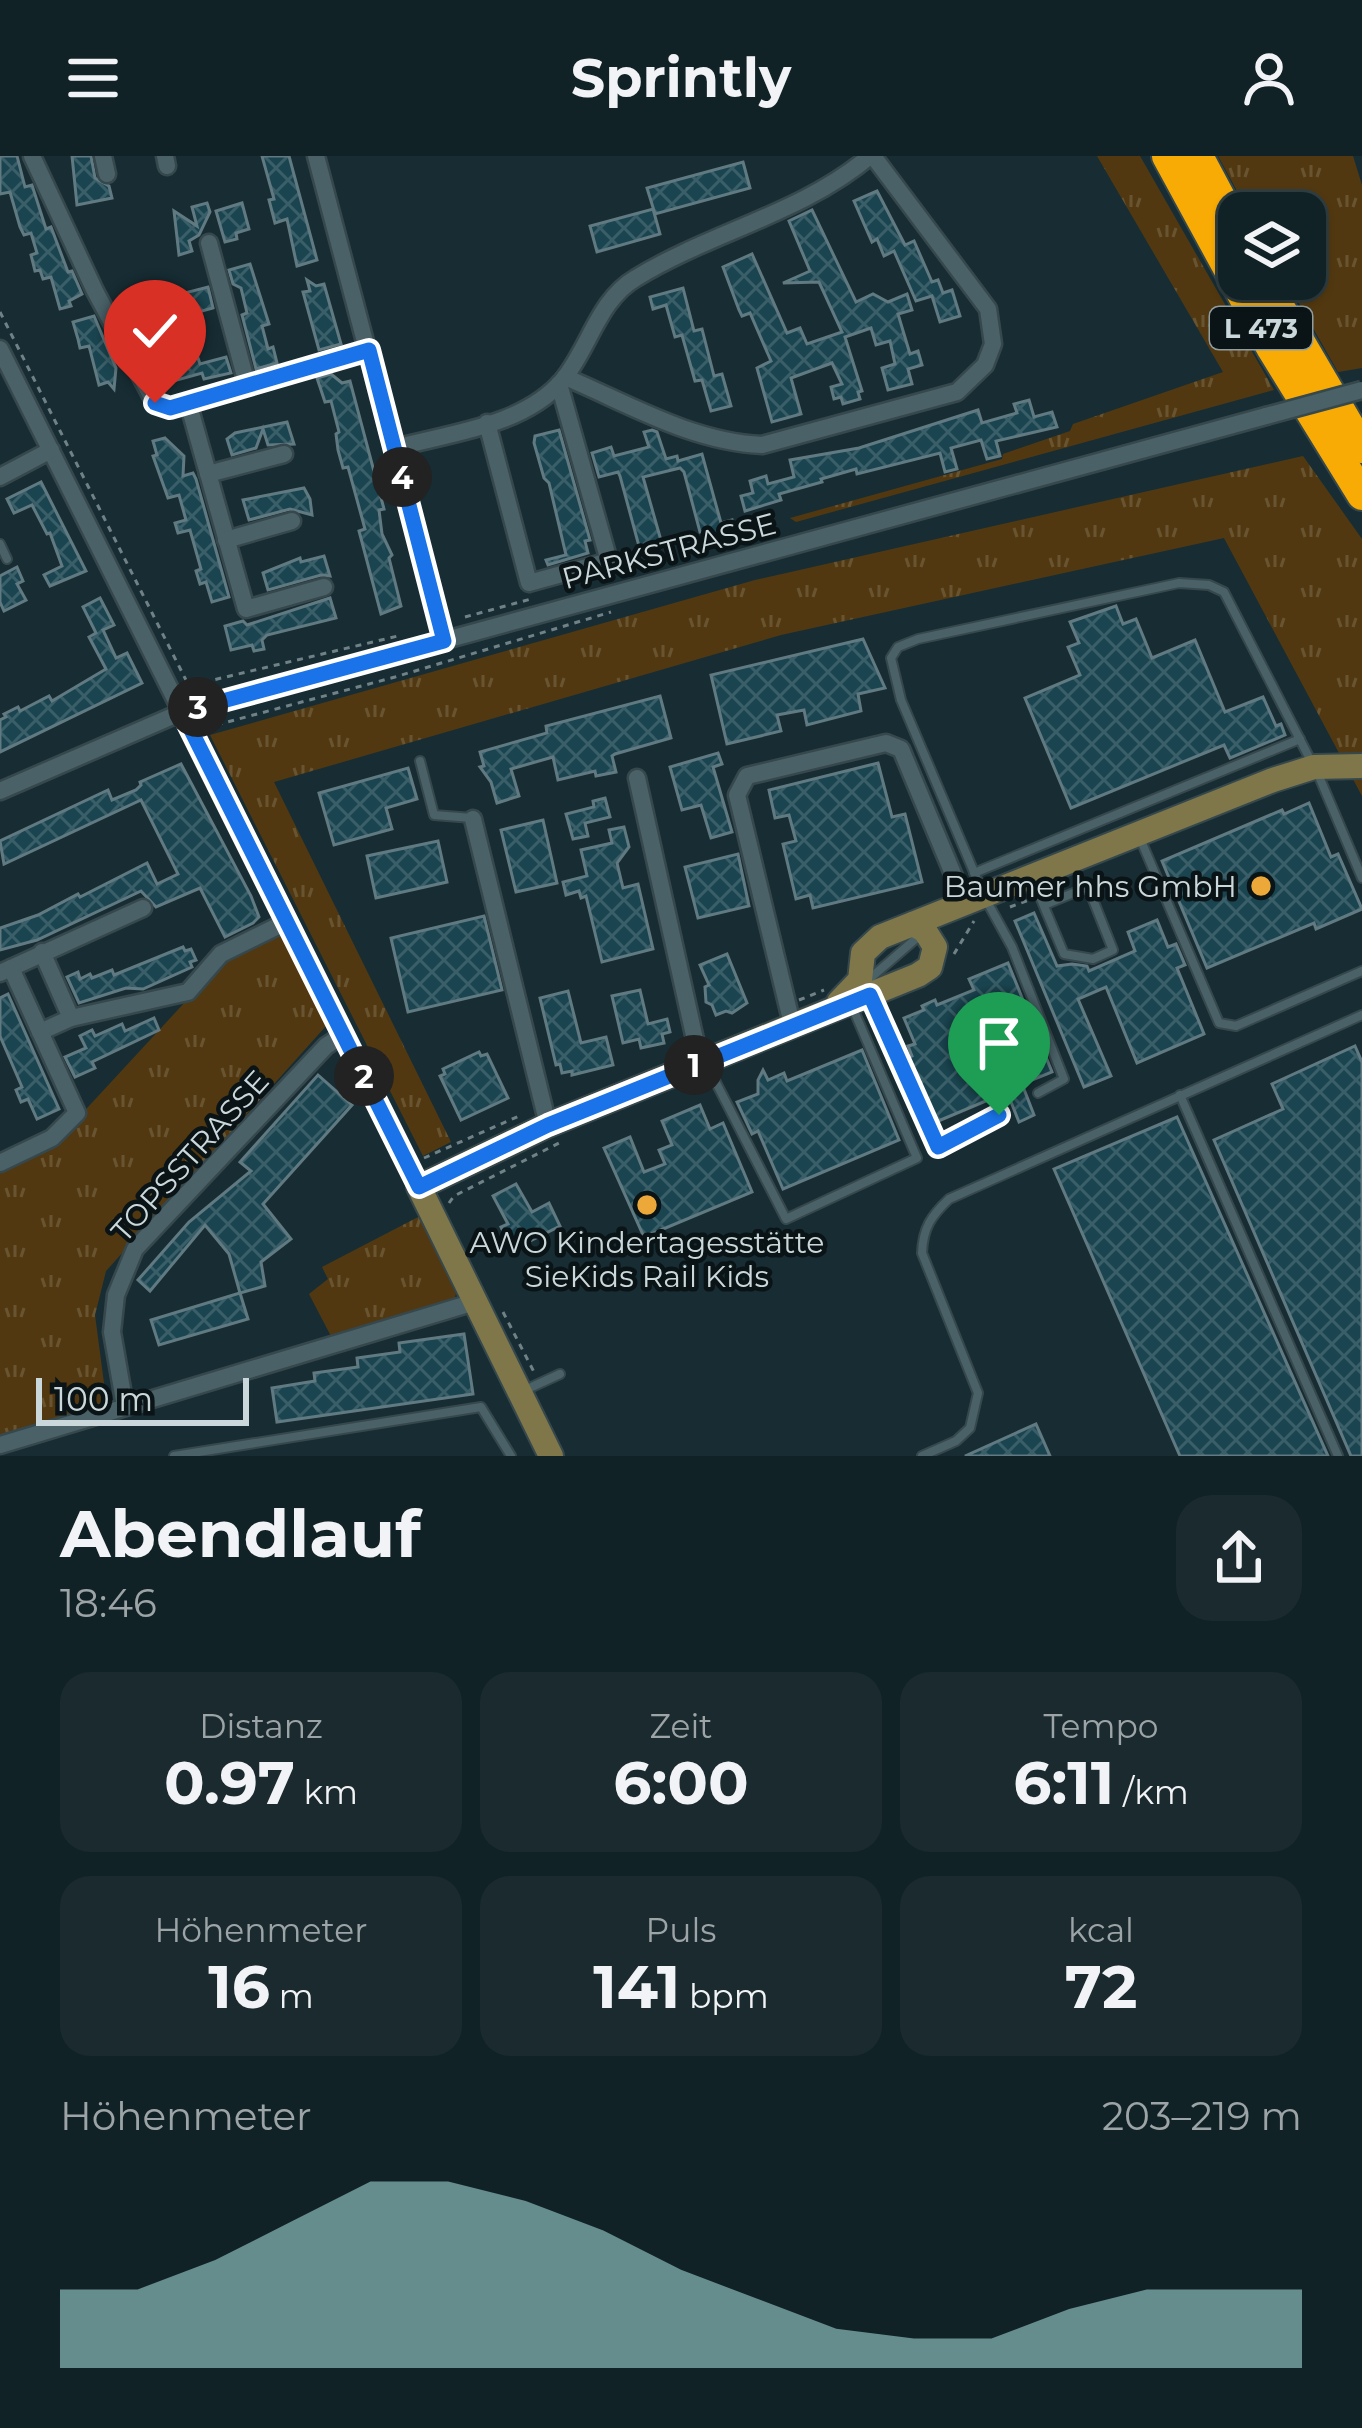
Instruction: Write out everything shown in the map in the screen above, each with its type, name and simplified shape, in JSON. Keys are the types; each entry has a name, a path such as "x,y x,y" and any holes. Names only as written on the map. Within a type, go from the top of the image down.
{"highway":[{"name":"L 473","path":"1167,156 1272,349 1362,495"},
{"path":"1198,156 1218,194"},
{"name":"L 473","path":"1275,300 1362,448"}],"main road":[{"path":"860,994 863,953 880,937 923,931 968,904 1273,780 1315,767 1362,766"},
{"path":"551,1456 419,1187 548,1125 930,967 935,957 923,931"}],"street":[{"path":"32,156 95,291 155,403 170,408 369,350"},
{"path":"316,156 444,641"},
{"path":"395,448 487,423 540,402 562,381 593,325 629,281 840,182 872,156 988,309 993,344 985,365 958,392 762,445 699,436 562,381"},
{"path":"209,243 248,385"},
{"path":"0,350 419,1187"},
{"path":"487,423 529,583 609,561 562,381"},
{"name":"PARKSTRASSE","path":"0,791 182,712 1362,390"},
{"path":"188,402 246,609 324,587"},
{"path":"0,477 51,450"},
{"path":"208,474 284,454"},
{"path":"226,540 292,521"},
{"path":"792,1024 737,795 747,776 886,743 901,749 968,904"},
{"path":"637,778 703,1061"},
{"path":"473,819 548,1125"},
{"path":"0,1163 52,1138 77,1113 6,970 143,908"},
{"path":"40,1032 70,1018 188,992 220,955 286,922"},
{"path":"42,952 70,1018"},
{"name":"TOPSSTRASSE","path":"125,1406 112,1332 116,1294 135,1249 326,1046 344,1034"},
{"path":"0,1445 478,1301"}],"lane":[{"path":"0,544 7,559"},
{"path":"1038,1093 1064,1079 1012,947 968,904 974,873 901,700 891,658 898,647 1179,584 1209,585 1224,592 1315,767 1362,878"},
{"path":"974,873 1300,739"},
{"path":"419,761 434,815 473,819"},
{"path":"1138,835 1219,1023 1236,1026 1362,971"},
{"path":"1033,878 1044,905 1064,954 1093,959 1113,950 1088,887 1044,905"},
{"path":"703,1061 786,1220 916,1158 860,994"},
{"path":"860,994 938,1147 999,1115"},
{"path":"922,1456 956,1441 970,1428 978,1393 922,1253 922,1232 933,1214 950,1198 1362,1016"},
{"path":"1180,1095 1338,1456"},
{"path":"521,1392 560,1374"},
{"path":"174,1456 481,1407 511,1456"}],"path":[{"path":"0,312 190,686"},
{"path":"205,728 627,608"}],"green space":[{"path":"1097,156 1140,156 1218,292 1218,300 1222,300 1274,390 796,522 790,518 1002,459 1003,454 1070,431 1073,424 1223,372"},
{"path":"1218,156 1353,156 1362,185 1362,368 1338,372 1297,300 1326,300 1326,192 1238,192"},
{"path":"1303,456 1362,539 1362,796 1224,538 781,635 274,782 451,1142 423,1156 210,735 755,580"},
{"path":"279,933 326,1026 106,1271 95,1315 107,1406 0,1440 0,1169 52,1146 223,961"},
{"path":"420,1216 456,1294 453,1303 333,1340 309,1294 328,1279 322,1267"}],"building":[{"path":"0,156 17,156 25,187 32,185 46,229 51,227 82,294 69,301 71,306 60,309 51,277 43,279 40,270 35,271 31,255 37,253 31,233 24,235 10,192 0,194"},
{"path":"72,156 91,156 95,178 109,186 112,198 77,205"},
{"path":"262,156 289,156 317,260 297,266 287,219 275,223"},
{"path":"743,162 750,188 655,214 647,188"},
{"path":"877,191 905,245 914,241 932,282 938,280 943,293 952,290 960,316 940,322 932,296 916,301 894,251 884,256 877,239 872,242 854,201"},
{"path":"207,203 210,212 199,235 189,241 192,251 179,255 174,211 197,226 192,207"},
{"path":"242,203 249,229 225,242 216,211"},
{"path":"653,209 660,234 597,252 590,226"},
{"path":"812,210 856,302 873,294 888,302 907,294 912,310 898,314 910,354 918,351 922,365 908,369 912,384 888,390 882,368 895,364 890,341 876,345 871,328 845,337 862,391 858,392 860,399 843,404 841,397 834,399 831,387 842,384 832,363 791,378 801,414 772,422 757,368 771,361 750,313 742,316 723,267 752,254 787,333 800,328 807,344 842,332 819,282 783,283 810,271 789,221"},
{"path":"250,264 269,324 262,326 268,349 273,347 277,363 256,369 242,315 247,313 241,288 233,284 229,270"},
{"path":"307,280 316,286 324,284 341,344 319,350 303,292 310,291"},
{"path":"208,287 213,308 191,314 193,321 181,324 180,317 151,325 147,310 134,313 130,300 144,296 146,303"},
{"path":"683,288 694,331 702,329 714,376 722,374 731,406 711,411 702,380 695,381 682,335 675,337 666,305 653,309 650,297"},
{"path":"94,316 116,368 114,389 108,382 99,385 89,346 80,348 73,322"},
{"path":"196,352 200,364 226,357 231,373 204,379 202,373 170,382 163,360"},
{"path":"331,374 342,383 350,381 384,509 379,510 382,534 392,555 401,606 381,614 359,531 365,529 348,467 343,468 338,450 331,401 325,402 317,378"},
{"path":"1029,400 1034,417 1052,412 1057,427 996,441 1000,456 987,459 981,440 951,448 957,469 945,472 940,453 857,474 856,469 779,494 781,500 745,511 741,496 753,493 750,481 766,476 768,484 794,477 790,460 859,448 978,410 982,423 1017,413 1014,404"},
{"path":"287,422 294,444 268,445 263,429 256,448 232,455 227,439 235,433"},
{"path":"559,430 590,540 585,541 588,553 548,565 546,560 566,555 534,443 535,436"},
{"path":"644,432 657,432 666,459 677,456 678,461 702,454 721,523 732,520 734,531 710,538 708,530 700,532 680,468 643,477 662,544 640,550 620,476 618,472 599,477 592,453 611,447 614,456 649,447"},
{"path":"165,438 184,456 183,476 193,473 196,479 229,597 212,602 206,582 200,584 196,571 201,569 190,530 178,533 175,523 186,520 179,495 168,498 153,456 157,455 153,441"},
{"path":"41,482 86,571 50,586 44,575 62,566 50,533 32,505 14,513 7,499"},
{"path":"304,488 312,515 290,509 249,520 243,500"},
{"path":"324,556 330,576 268,590 263,573 300,558 301,562"},
{"path":"17,567 23,581 17,584 26,600 4,611 0,576"},
{"path":"100,598 114,625 103,630 116,658 127,653 142,683 0,752 4,714 49,696 52,701 106,669 89,637 96,633 83,607"},
{"path":"330,598 336,618 267,635 262,640 264,649 254,651 252,645 231,650 225,626 243,621 247,625"},
{"path":"1116,606 1123,624 1136,619 1152,658 1195,640 1225,712 1263,697 1285,735 1230,758 1224,745 1071,808 1025,698 1080,675 1068,647 1079,643 1070,622"},
{"path":"863,639 885,688 858,694 861,711 807,725 804,710 777,715 781,731 727,744 711,675"},
{"path":"660,696 671,738 615,754 616,772 596,776 595,771 558,780 553,757 511,769 519,796 497,803 480,767 484,766 480,752 547,733 546,726"},
{"path":"718,753 722,764 713,767 732,832 711,838 701,805 682,810 670,767"},
{"path":"878,763 892,817 905,814 922,882 813,908 810,895 796,899 783,844 796,841 789,815 775,818 769,790"},
{"path":"181,764 259,917 225,937 200,888 156,907 141,891 37,940 0,950 0,928 80,897 147,863 157,884 178,874 141,800 4,864 0,841 108,790 112,800 136,790 140,782"},
{"path":"408,768 417,799 386,808 392,829 334,845 319,793"},
{"path":"605,798 610,817 585,823 588,836 573,839 566,814 594,807 593,801"},
{"name":"Baumer hhs GmbH","path":"1309,803 1331,857 1338,854 1362,909 1316,929 1314,923 1207,968 1162,861"},
{"path":"543,820 557,883 516,892 501,830"},
{"path":"624,827 629,847 617,863 623,888 638,884 653,949 602,962 586,896 581,898 579,891 566,895 563,882 587,876 581,850 612,843 609,830"},
{"path":"438,841 447,882 376,898 367,856"},
{"path":"738,854 749,906 698,918 685,867"},
{"path":"1034,913 1057,966 1087,966 1089,971 1135,951 1128,932 1157,920 1168,947 1176,944 1185,965 1177,968 1204,1034 1137,1063 1106,987 1078,999 1111,1076 1084,1087 1015,921"},
{"path":"484,916 502,990 408,1012 391,938"},
{"path":"183,947 191,949 196,960 190,962 192,967 143,989 126,988 79,1003 67,977 78,972 80,979 90,974 92,978 112,970 114,975"},
{"path":"727,954 747,1003 732,1013 716,1015 706,1002 709,985 700,965"},
{"path":"1008,963 1052,1072 1022,1084 1034,1115 1019,1122 1007,1092 936,1122 907,1058 912,1056 908,1046 915,1044 904,1018 935,1000 937,1005 974,990 969,979"},
{"path":"640,990 648,1024 667,1019 670,1032 662,1034 664,1043 641,1048 639,1039 623,1043 612,996"},
{"path":"568,991 581,1043 606,1037 613,1065 572,1075 572,1071 562,1073 560,1064 556,1065 540,998"},
{"path":"8,994 59,1109 37,1119 28,1099 21,1102 16,1090 22,1087 0,1036 0,998"},
{"path":"154,1018 159,1030 92,1062 95,1068 75,1077 65,1057 86,1048 80,1036 92,1030 95,1036 122,1024 125,1031"},
{"path":"1355,1046 1362,1062 1362,1456 1351,1456 1214,1140 1283,1109 1272,1084"},
{"path":"862,1050 899,1140 783,1189 758,1131 752,1134 737,1102 758,1094 763,1070 768,1080 784,1073 787,1081"},
{"path":"479,1052 487,1054 508,1098 461,1120 440,1076 445,1074 443,1069"},
{"path":"318,1075 352,1105 263,1204 291,1239 261,1262 265,1286 240,1293 229,1254 205,1225 150,1291 138,1280 189,1222 251,1171 240,1162"},
{"path":"700,1105 710,1129 723,1123 752,1192 644,1237 604,1148 630,1137 644,1172 665,1164 659,1150 672,1145 662,1121"},
{"path":"1177,1117 1328,1456 1180,1456 1054,1169"},
{"path":"516,1184 532,1212 549,1203 560,1226 512,1250 501,1227 508,1224 493,1196"},
{"path":"240,1293 248,1319 159,1345 151,1320"},
{"path":"464,1334 473,1394 277,1422 272,1388 315,1381 314,1373 358,1367 357,1358 400,1352 399,1343"},
{"path":"1036,1424 1050,1456 965,1456"}],"place":[{"name":"Baumer hhs GmbH","path":"1261,886"},
{"name":"AWO Kindertagesstätte SieKids Rail Kids","path":"647,1205"}],"route":[{"path":"155,403 170,408 369,350 444,641 182,712 419,1187 548,1125 870,995 938,1147 999,1115"}]}
